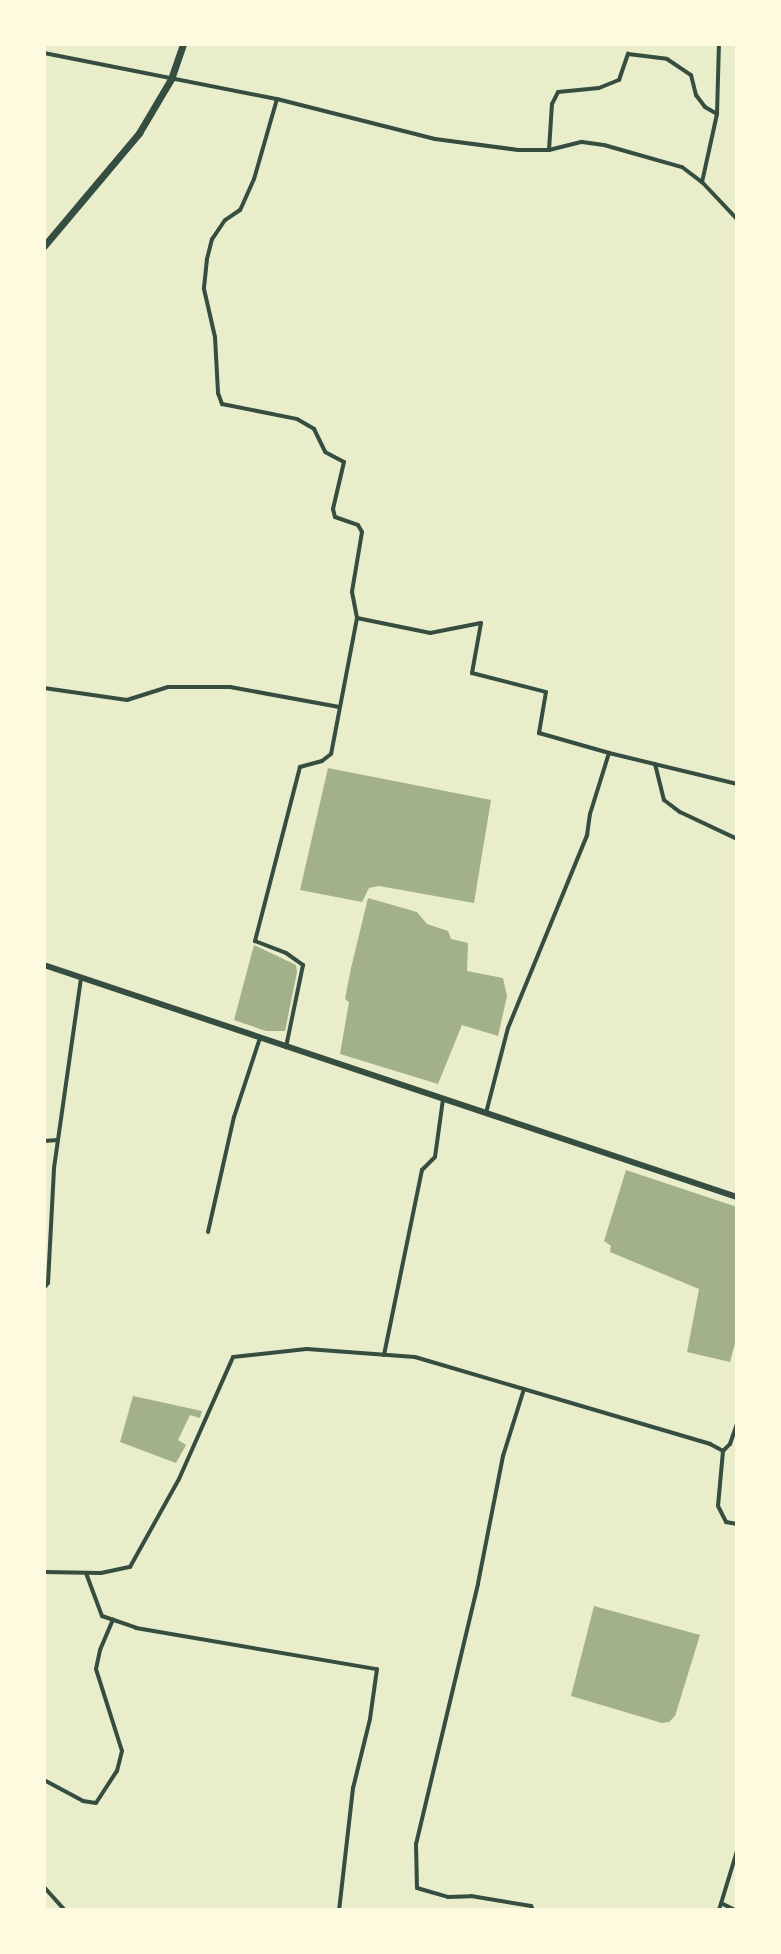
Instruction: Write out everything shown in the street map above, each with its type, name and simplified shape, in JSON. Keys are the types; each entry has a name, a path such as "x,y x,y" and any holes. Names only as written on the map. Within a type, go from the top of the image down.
{"highway":[{"path":"44,246 139,133 171,79 183,44"}],"main road":[{"path":"44,965 737,1197"}],"street":[{"path":"702,182 717,114 719,44"},
{"path":"44,53 277,99 488,149 549,150 582,142 604,145 682,167 702,182 737,219"},
{"path":"549,150 552,104 558,92 599,88 619,80 628,54 667,59 691,75 696,95 705,107 717,114"},
{"path":"277,99 254,179 240,210 225,220 212,239 207,259 204,289 215,337 218,393 222,404 306,424 314,429 325,452 344,462 333,509 335,517 358,525 362,532 352,592 357,618 331,754 322,761 300,767 255,941 286,953 303,965 286,1047"},
{"path":"357,618 430,633 481,623 472,673 546,692 539,733 737,784"},
{"path":"44,688 127,700 168,687 230,687 339,707"},
{"path":"486,1113 508,1028 587,835 590,814 609,753"},
{"path":"655,764 664,800 680,812 737,839"},
{"path":"44,1288 48,1283 58,1140 81,978"},
{"path":"208,1232 238,1101 260,1038"},
{"path":"384,1355 422,1170 435,1157 443,1099"},
{"path":"44,1141 58,1140"},
{"path":"44,1572 86,1573 130,1567 148,1541 200,1436 233,1357 307,1349 415,1357 710,1444 723,1451"},
{"path":"524,1389 503,1456 478,1584 423,1810 416,1859 417,1888 448,1897 471,1896 531,1906 533,1910"},
{"path":"737,1424 730,1444 723,1451 718,1506 726,1522 737,1524"},
{"path":"86,1573 102,1616 136,1628 377,1669 370,1719 353,1788 339,1910"},
{"path":"44,1780 83,1801 96,1803 117,1771 122,1751 96,1669 100,1650 113,1620"},
{"path":"719,1910 737,1851"},
{"path":"44,1887 65,1910"},
{"path":"723,1904 735,1910"}],"shaded area":[{"path":"328,768 491,800 474,903 379,886 369,888 362,902 300,890"},
{"path":"368,898 417,912 427,924 448,931 451,939 468,943 467,971 503,978 507,996 498,1036 462,1025 438,1084 340,1054 349,1002 345,999"},
{"path":"254,945 296,965 285,1031 266,1031 234,1020"},
{"path":"626,1170 737,1207 737,1336 730,1362 687,1352 699,1289 610,1252 611,1246 604,1241"},
{"path":"133,1396 202,1411 200,1418 190,1415 178,1440 186,1445 176,1463 120,1442"},
{"path":"594,1606 700,1635 675,1716 669,1722 662,1723 571,1696"}]}
